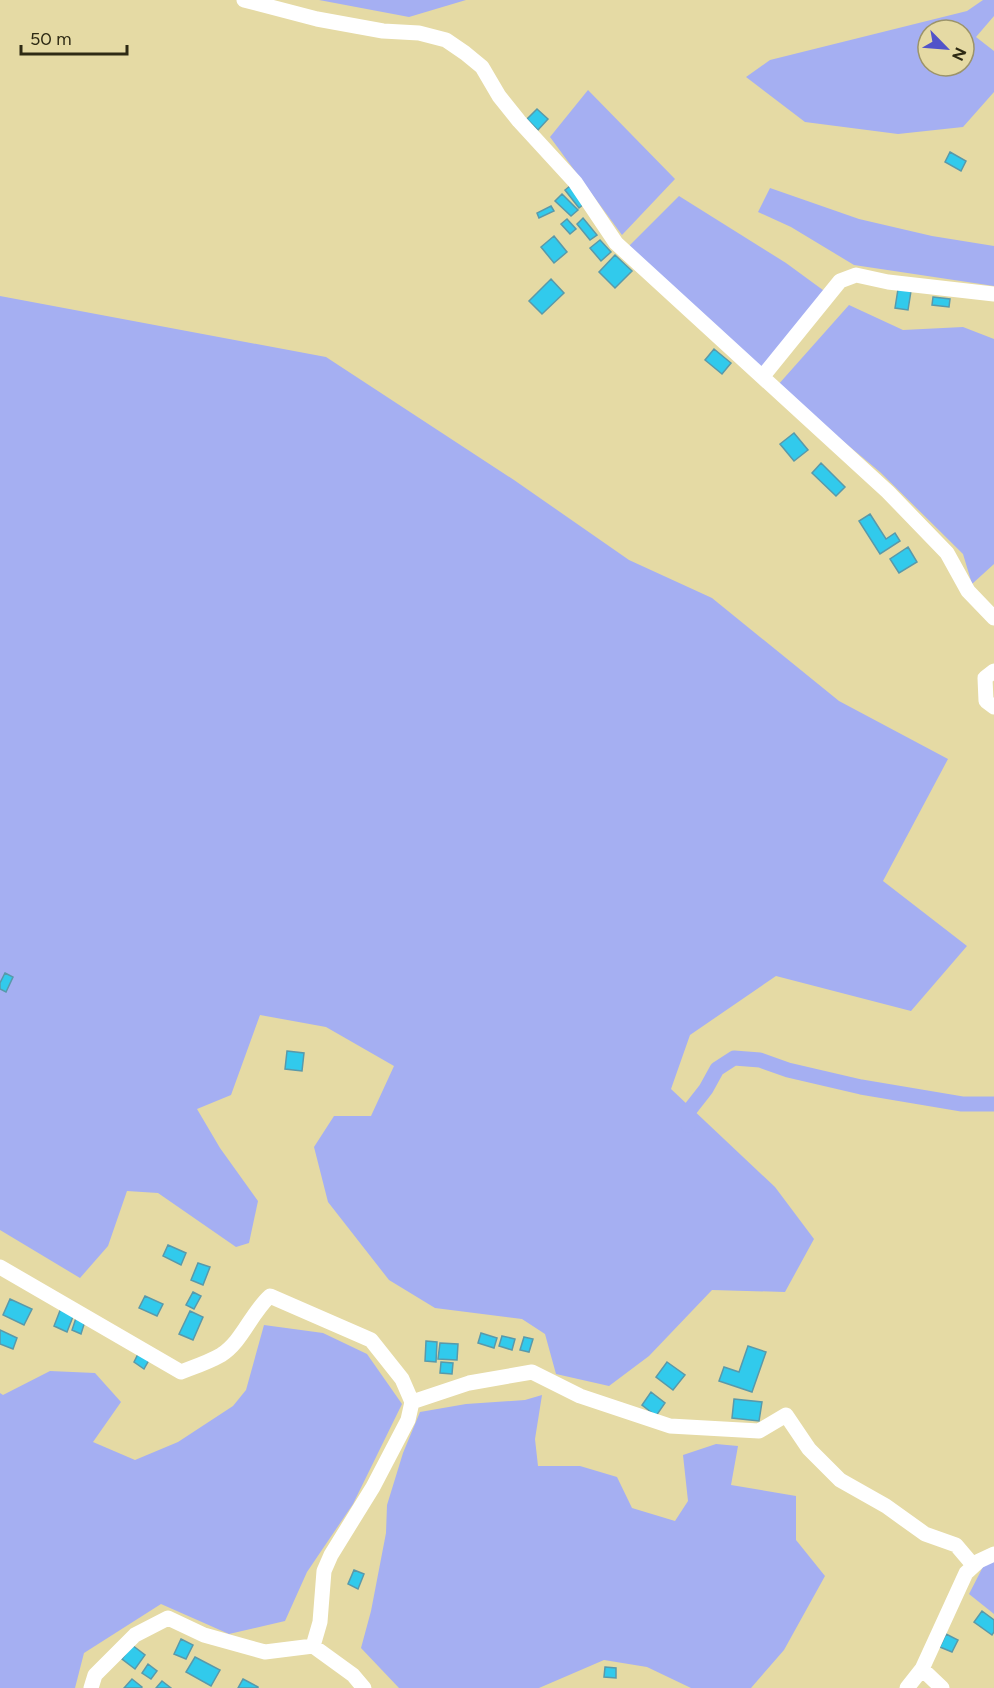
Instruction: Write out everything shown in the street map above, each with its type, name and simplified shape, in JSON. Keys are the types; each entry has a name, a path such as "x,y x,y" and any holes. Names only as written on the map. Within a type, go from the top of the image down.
{"street":[{"path":"244,0 316,19 383,31 419,33 446,39 465,53 482,68 499,96 519,121 575,182 616,243 763,376 799,413 888,492 947,553 968,591 994,618"},
{"path":"763,376 840,281 856,275 888,282 994,294"},
{"path":"994,671 985,678 986,701 994,707"},
{"path":"0,1267 181,1372 222,1355 239,1337 258,1307 270,1296 371,1340 402,1379 412,1402 408,1420 374,1487 331,1555 324,1571 320,1622 313,1646"},
{"path":"412,1402 469,1383 532,1372 580,1396 670,1426 759,1431 786,1415 809,1449 840,1480 886,1506 925,1534 956,1545 972,1565"},
{"path":"907,1688 922,1670 960,1585 972,1565 994,1554"},
{"path":"91,1688 95,1675 135,1635 168,1618 204,1635 266,1652 313,1646 353,1676 364,1688"},
{"path":"922,1670 942,1688"}],"water":[{"path":"319,0 466,0 409,17"},
{"path":"983,0 994,0 994,16 976,37 976,18 939,18 967,11"},
{"path":"916,24 916,78 976,78 976,37 994,51 994,92 963,127 898,134 805,122 746,77 770,60"},
{"path":"588,90 675,179 622,235 550,137"},
{"path":"770,188 859,219 932,236 994,246 994,286 854,265 791,227 758,212"},
{"path":"679,196 786,263 827,293 763,370 627,248"},
{"path":"0,296 326,357 514,480 629,560 712,598 839,701 948,759 883,881 967,946 911,1011 776,976 690,1035 671,1089 775,1187 814,1239 785,1292 712,1290 649,1356 609,1386 556,1374 545,1334 522,1319 435,1308 389,1280 328,1202 314,1147 334,1116 371,1116 394,1066 326,1027 260,1015 231,1095 197,1109 220,1148 258,1201 249,1243 236,1247 158,1193 127,1191 108,1246 80,1278 0,1230"},
{"path":"849,305 903,330 963,327 994,339 994,564 972,584 963,554 880,472 777,386"},
{"path":"264,1325 323,1333 367,1354 402,1404 353,1504 307,1572 285,1621 229,1634 161,1604 84,1653 75,1688 0,1688 0,1393 3,1395 50,1371 95,1373 121,1402 93,1442 135,1460 178,1442 233,1406 246,1390"},
{"path":"542,1395 535,1439 538,1466 580,1466 617,1477 632,1508 675,1521 688,1501 683,1455 716,1444 738,1446 731,1485 796,1496 796,1540 825,1576 784,1650 751,1688 691,1688 647,1667 604,1660 539,1688 399,1688 361,1648 371,1611 386,1533 387,1505 403,1453 420,1412 466,1404 525,1400"},
{"path":"987,1559 994,1562 994,1614 969,1594"}],"building":[{"path":"537,109 548,119 538,130 527,119"},
{"path":"950,152 966,161 961,171 945,162"},
{"path":"570,186 584,204 579,208 565,190"},
{"path":"562,194 578,210 571,216 555,201"},
{"path":"551,206 554,211 539,218 537,213"},
{"path":"583,218 597,235 590,240 577,224"},
{"path":"567,219 576,229 570,234 561,224"},
{"path":"554,236 567,252 554,263 541,247"},
{"path":"600,240 611,252 601,261 590,248"},
{"path":"615,255 632,271 615,288 599,272"},
{"path":"551,279 564,293 542,314 529,301"},
{"path":"898,289 911,291 908,310 895,308"},
{"path":"933,297 950,299 949,307 932,305"},
{"path":"714,349 731,363 722,374 705,360"},
{"path":"794,433 808,450 794,461 780,444"},
{"path":"821,463 845,487 836,496 812,473"},
{"path":"870,514 886,539 895,533 900,541 880,554 859,521"},
{"path":"908,547 917,562 899,573 890,559"},
{"path":"5,973 13,977 6,992 0,989"},
{"path":"287,1051 304,1053 302,1071 285,1069"},
{"path":"168,1245 186,1253 181,1265 163,1256"},
{"path":"198,1263 210,1267 203,1285 191,1280"},
{"path":"193,1292 201,1296 194,1309 186,1305"},
{"path":"145,1296 163,1304 157,1316 139,1308"},
{"path":"10,1299 32,1309 24,1325 3,1315"},
{"path":"61,1308 74,1314 67,1332 54,1326"},
{"path":"190,1311 203,1317 193,1340 179,1334"},
{"path":"77,1315 86,1318 81,1334 72,1330"},
{"path":"0,1330 17,1338 13,1349 0,1344"},
{"path":"481,1333 497,1338 494,1348 478,1343"},
{"path":"502,1336 515,1339 512,1350 499,1346"},
{"path":"524,1337 533,1339 529,1352 520,1350"},
{"path":"426,1341 437,1342 436,1362 425,1361"},
{"path":"440,1343 458,1344 457,1360 438,1359"},
{"path":"748,1346 766,1352 752,1392 719,1381 724,1367 739,1372"},
{"path":"138,1354 149,1360 144,1369 134,1362"},
{"path":"441,1362 453,1363 452,1374 440,1373"},
{"path":"667,1362 685,1375 673,1390 656,1377"},
{"path":"651,1392 665,1403 656,1416 642,1405"},
{"path":"734,1399 762,1402 759,1421 732,1418"},
{"path":"354,1570 364,1574 358,1589 348,1584"},
{"path":"982,1611 994,1620 992,1635 974,1622"},
{"path":"946,1634 958,1640 952,1652 940,1647"},
{"path":"181,1639 193,1645 186,1659 174,1654"},
{"path":"132,1645 145,1655 135,1669 122,1659"},
{"path":"195,1657 220,1670 211,1686 186,1672"},
{"path":"148,1664 157,1671 151,1679 142,1673"},
{"path":"605,1667 616,1668 616,1678 604,1677"},
{"path":"132,1679 142,1687 124,1688"},
{"path":"243,1679 258,1687 258,1688 238,1688"},
{"path":"162,1681 171,1688 156,1688"}],"waterway":[{"path":"688,1125 688,1112 706,1089 717,1069 734,1058 760,1060 788,1070 861,1087 962,1104 994,1104"}]}
